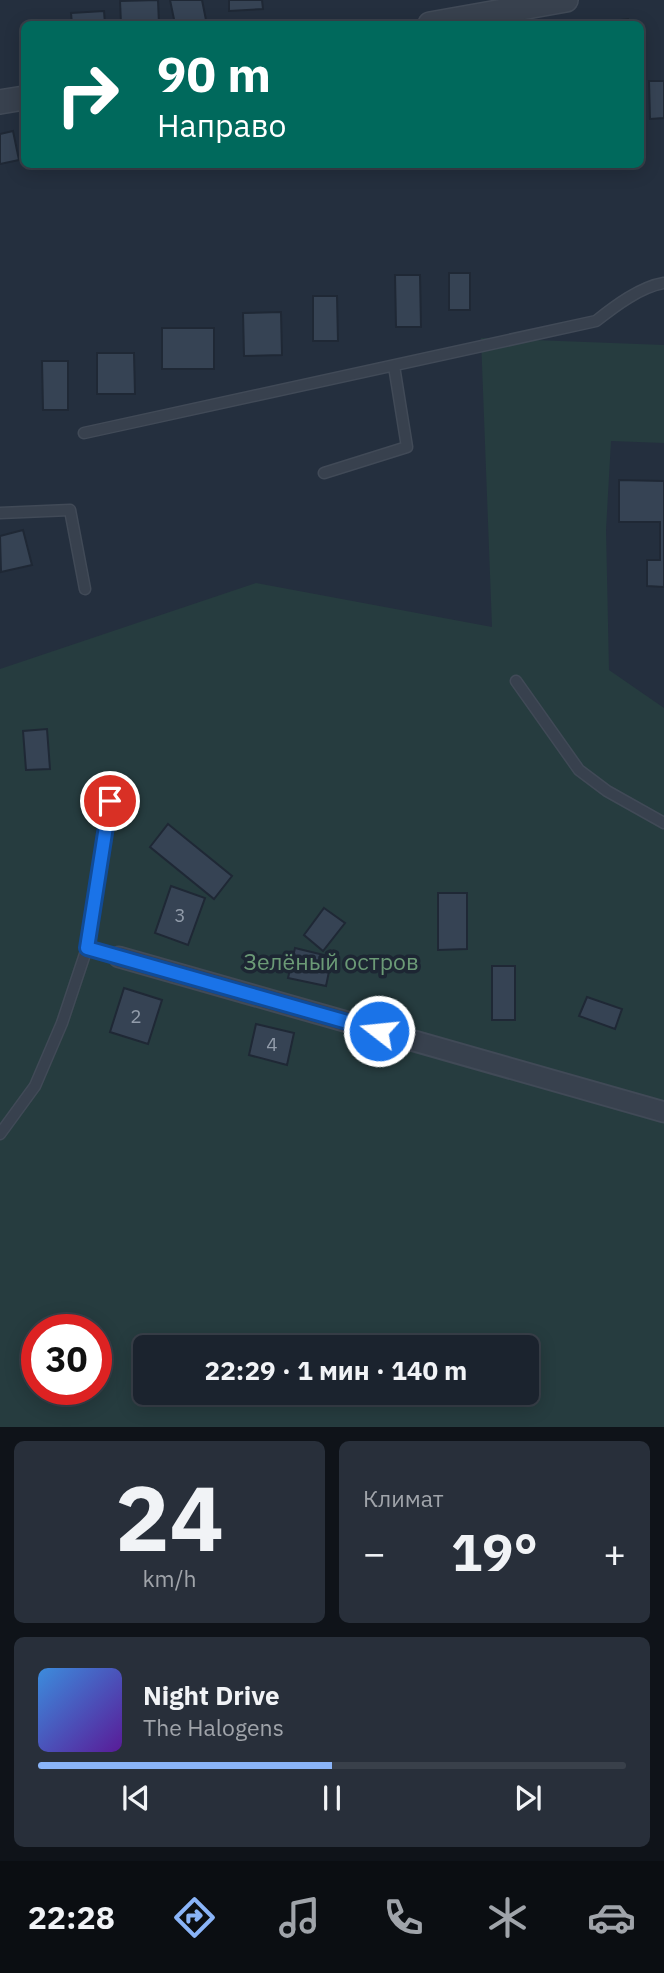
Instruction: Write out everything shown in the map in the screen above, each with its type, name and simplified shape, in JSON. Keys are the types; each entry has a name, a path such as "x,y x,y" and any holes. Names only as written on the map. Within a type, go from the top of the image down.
{"street":[{"path":"447,21 566,0"},
{"path":"0,102 21,98"},
{"path":"119,957 664,1112"}],"lane":[{"path":"83,433 596,321 654,284 664,283"},
{"path":"324,473 407,447 394,366"},
{"path":"0,513 70,510 85,589"},
{"path":"516,681 579,770 607,791 664,823"},
{"path":"0,1134 35,1086 62,1023 87,948 110,801"},
{"path":"87,948 119,957"}],"green space":[{"name":"Зелёный остров","path":"481,338 664,345 664,443 611,441 606,530 609,670 664,708 664,1427 0,1427 0,669 256,583 492,627"}],"building":[{"path":"158,0 159,21 121,21 120,1"},
{"path":"170,0 202,0 206,20 174,21"},
{"path":"229,0 262,0 263,9 229,11"},
{"path":"104,11 105,21 72,21 71,13"},
{"path":"649,81 664,81 664,118 650,119"},
{"path":"13,131 19,160 0,164 0,134"},
{"path":"449,273 470,273 470,310 449,310"},
{"path":"395,275 420,275 421,327 396,327"},
{"path":"313,296 337,296 338,341 313,341"},
{"path":"281,312 282,355 244,356 243,313"},
{"path":"162,328 214,328 214,369 162,369"},
{"path":"97,353 134,353 135,394 97,394"},
{"path":"42,361 68,361 68,410 43,410"},
{"path":"619,480 664,481 664,587 647,586 647,560 660,560 660,522 619,522"},
{"path":"23,530 32,565 1,572 0,536"},
{"path":"47,729 50,769 26,770 23,731"},
{"path":"168,824 232,876 214,899 150,847"},
{"path":"171,886 205,898 188,945 155,933"},
{"path":"438,893 467,893 467,949 438,950"},
{"path":"324,908 345,923 323,951 304,935"},
{"path":"295,948 332,957 326,986 288,978"},
{"path":"492,966 515,966 515,1020 492,1020"},
{"path":"124,988 162,1000 148,1044 110,1032"},
{"path":"587,997 622,1009 615,1029 579,1016"},
{"path":"256,1024 294,1033 287,1065 249,1055"}],"route":[{"path":"110,801 87,948 379,1031"}]}
